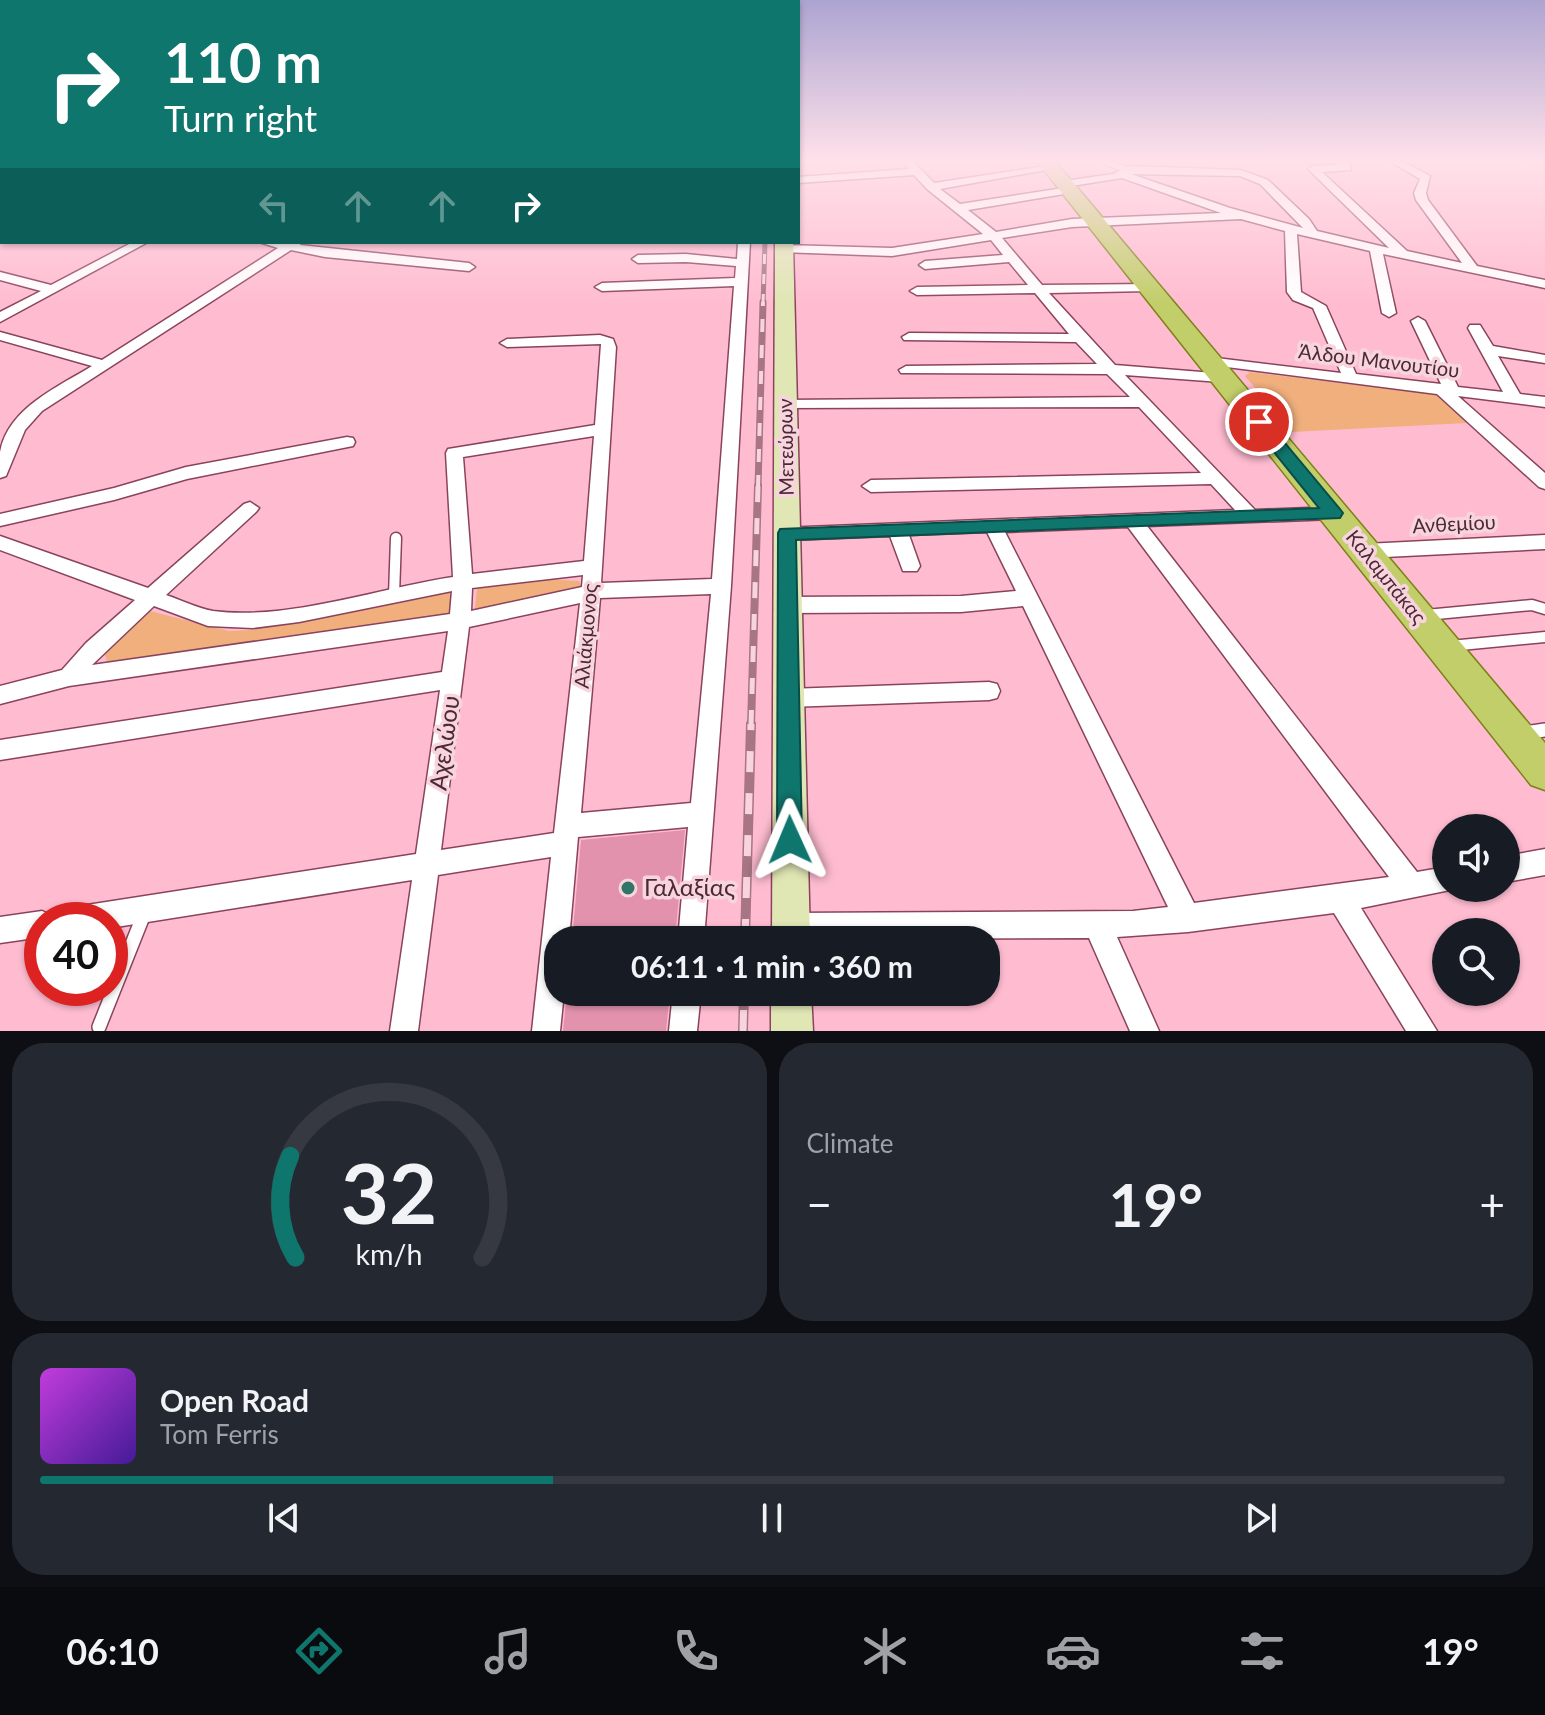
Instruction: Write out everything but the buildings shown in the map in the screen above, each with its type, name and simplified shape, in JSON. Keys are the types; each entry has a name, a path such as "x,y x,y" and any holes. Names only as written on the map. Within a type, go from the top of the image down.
{"main road":[{"name":"Καλαμπάκας","path":"1085,208 1545,772"}],"street":[{"path":"957,208 994,236 1080,338 1145,402 1252,518"},
{"path":"1221,208 1238,216 1312,234 1545,284"},
{"path":"1291,208 1305,221 1312,234"},
{"path":"1354,208 1402,253"},
{"path":"1428,208 1472,268"},
{"path":"784,246 892,252 1096,222 1238,216"},
{"path":"1291,229 1294,292 1298,297 1319,306 1350,377"},
{"path":"0,318 138,244"},
{"path":"0,472 25,419 43,402 292,244 469,267"},
{"path":"692,926 721,586 744,244"},
{"name":"Μετεώρων","path":"784,246 791,926"},
{"path":"1376,248 1389,313"},
{"path":"638,259 686,258 741,273"},
{"path":"925,265 1012,258"},
{"path":"602,287 741,273"},
{"path":"0,276 53,290"},
{"path":"1528,280 1545,302"},
{"path":"917,291 1148,287"},
{"path":"1418,321 1445,389 1545,483"},
{"path":"1475,328 1514,398"},
{"path":"0,336 101,364"},
{"path":"909,337 1080,338"},
{"name":"Αλιάκμονος","path":"507,343 600,339 608,342 605,429 591,593 546,1031"},
{"path":"1487,350 1545,359"},
{"name":"Άλδου Μανουτίου","path":"906,370 1215,369 1350,377 1545,402"},
{"path":"785,405 1145,402"},
{"path":"0,424 25,419"},
{"name":"Αχελώου","path":"404,1031 460,621 463,582 454,453 605,429"},
{"path":"0,520 114,494 186,473 347,442"},
{"path":"871,486 1214,478"},
{"path":"69,677 93,649 250,508"},
{"path":"787,533 1334,513"},
{"path":"1134,522 1412,886"},
{"path":"993,526 1188,919"},
{"path":"898,531 910,566"},
{"name":"Ανθεμίου","path":"1365,551 1545,542"},
{"path":"0,543 208,618 241,621 463,582 592,567"},
{"path":"0,695 69,677 460,621 621,588 721,586"},
{"path":"787,605 961,604 1028,598"},
{"path":"0,750 453,679"},
{"path":"788,698 989,691"},
{"path":"128,912 428,867 566,834 703,814"},
{"path":"1520,866 1545,862"},
{"path":"1000,928 1188,919 1340,899 1432,882"},
{"path":"1340,899 1423,1031"},
{"path":"1097,925 1145,1031"},
{"path":"0,930 24,927"},
{"path":"683,1031 686,1006"},
{"path":"791,1006 792,1031"}],"lane":[{"path":"394,595 396,538"},
{"path":"1417,615 1532,605 1545,609"},
{"path":"1443,646 1545,637"},
{"path":"1514,734 1545,730"},
{"path":"99,1027 145,910"}],"shaded area":[{"path":"1250,372 1440,395 1467,423 1292,432 1245,376"},
{"path":"548,579 579,581 583,588 475,609 477,587"},
{"path":"452,591 456,594 453,616 108,664 104,652 150,611 229,631 252,630"}],"railway":[{"path":"763,304 765,244"},
{"path":"758,488 763,302"},
{"path":"751,726 758,486"},
{"path":"745,926 751,724"},
{"path":"743,1031 744,1006"}],"place":[{"name":"Γαλαξίας","path":"628,888"}],"route":[{"path":"790,840 787,533 1334,513 1259,422"}]}
